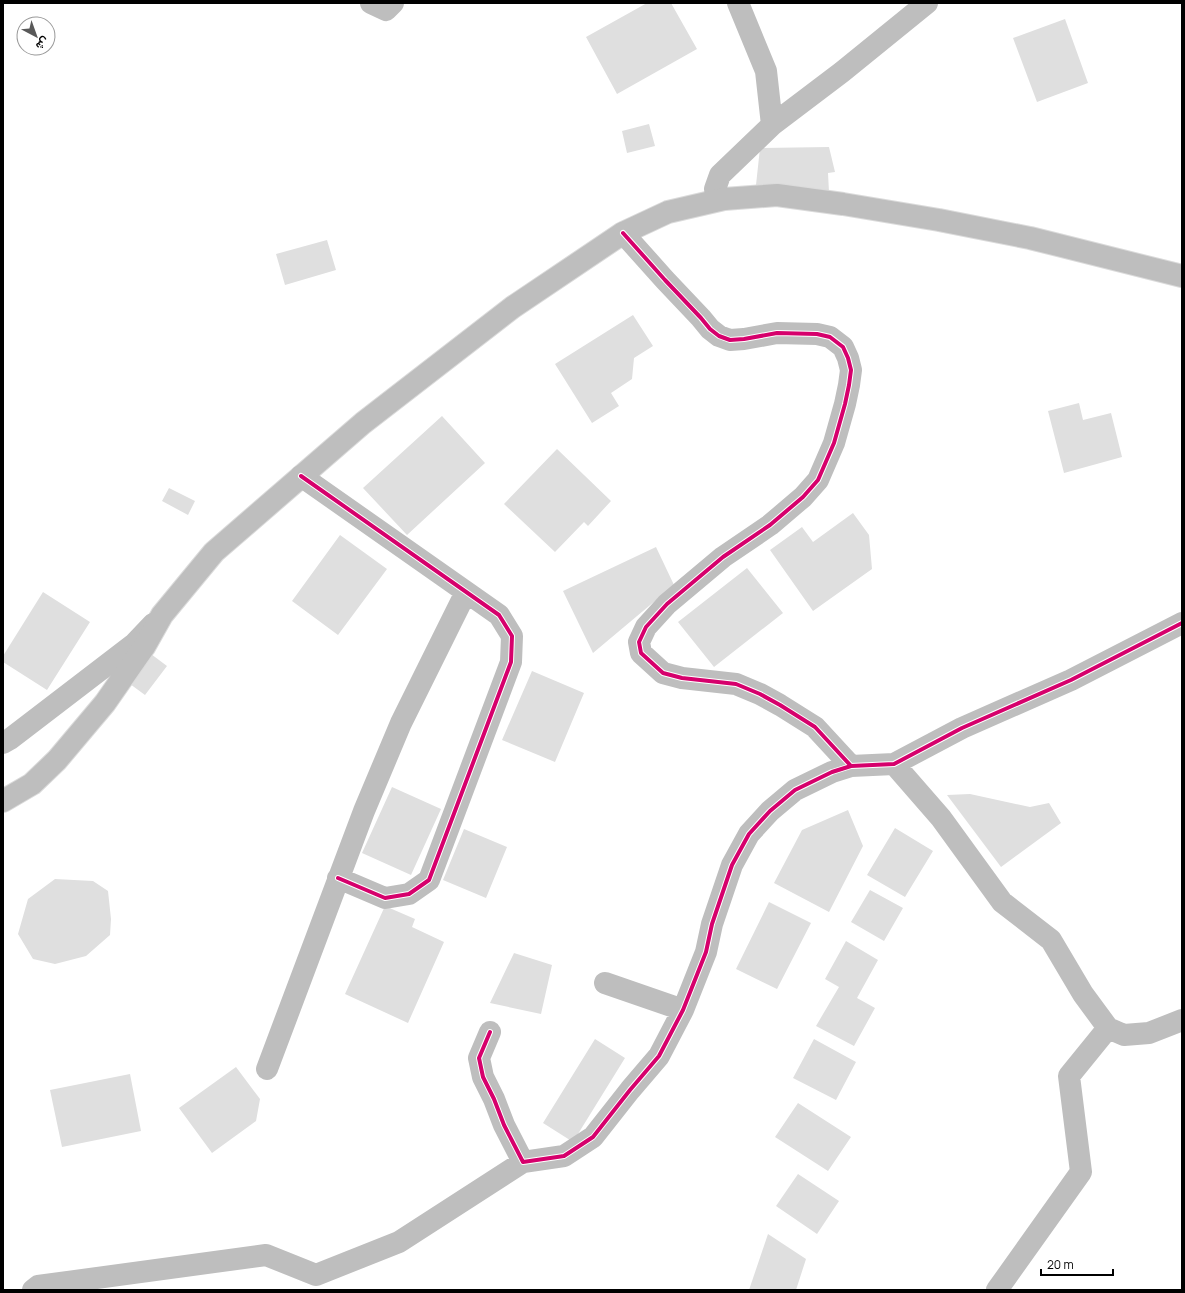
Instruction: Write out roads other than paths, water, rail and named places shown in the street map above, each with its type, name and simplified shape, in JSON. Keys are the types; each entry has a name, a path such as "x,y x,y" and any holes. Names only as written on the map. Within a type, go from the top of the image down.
{"street":[{"path":"371,3 386,10 393,3"},
{"path":"738,3 766,71 772,125"},
{"path":"724,199 719,196 715,189 720,175 772,125 842,72 927,3"},
{"path":"3,743 134,644 162,615 214,552 363,423 513,307 623,233 668,212 724,199 777,195 843,204 938,220 1030,238 1182,276"},
{"path":"623,233 710,329 719,336 730,340 777,333 817,334 830,337 843,347 848,358 851,370 845,404 834,443 818,480 804,497 770,526 723,557 667,604 646,627 639,642 641,653 663,673 682,678 736,684 760,694 780,705 816,727 851,766"},
{"path":"301,476 499,615 512,636 511,662 429,880 409,894 385,898 338,878"},
{"path":"267,1069 364,811 401,723 466,592"},
{"path":"3,801 32,784 57,760 106,703 144,647 162,615"},
{"path":"33,1290 38,1286 266,1254 316,1275 399,1242 523,1162 564,1156 593,1137 659,1056 683,1010 706,952 712,924 732,865 749,834 770,811 795,790 832,772 851,766 894,764 962,728 1071,680 1182,623"},
{"path":"894,764 941,818 1002,902 1050,940 1083,994 1108,1028 1124,1035 1149,1033 1182,1020"},
{"path":"606,983 683,1010"},
{"path":"997,1290 1081,1172 1069,1076 1108,1028"},
{"path":"490,1032 479,1058 483,1077 494,1099 504,1125 523,1162"}]}
